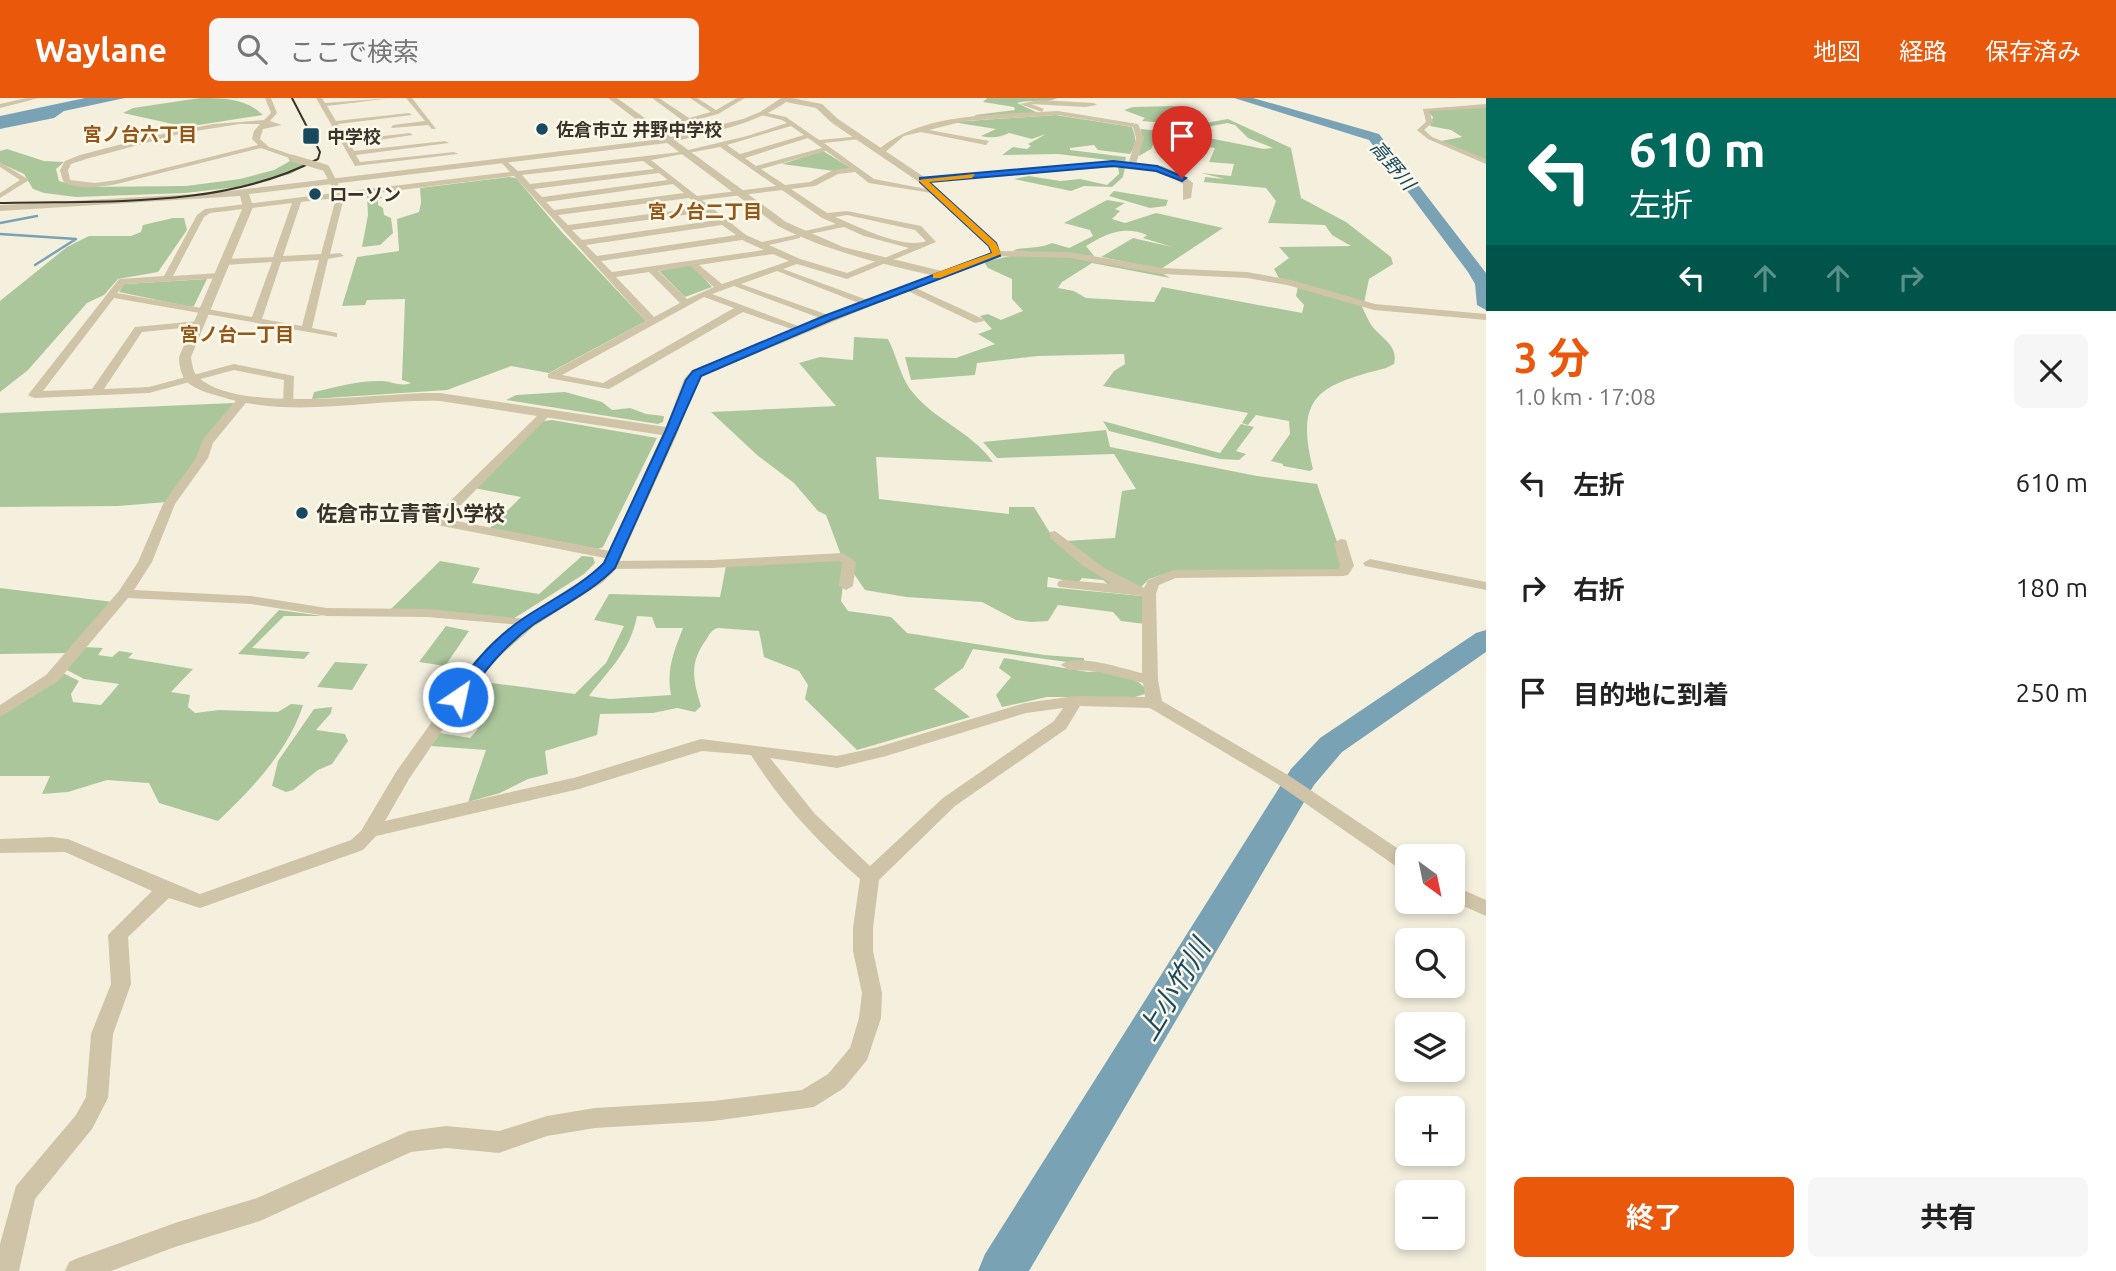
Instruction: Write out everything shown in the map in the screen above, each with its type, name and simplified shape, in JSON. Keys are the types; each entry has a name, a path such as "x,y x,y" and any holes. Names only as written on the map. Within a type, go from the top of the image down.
{"street":[{"path":"0,106 36,98"},
{"path":"183,98 196,98"},
{"path":"261,146 256,135 274,113 268,98"},
{"path":"389,98 321,101 358,164 454,154"},
{"path":"613,98 802,235 841,250 940,274"},
{"path":"655,98 689,121"},
{"path":"693,98 716,113"},
{"path":"654,129 716,113 742,98"},
{"path":"0,208 243,192 669,141 722,128 761,113 786,99 819,106 922,180 993,245 997,254"},
{"path":"402,106 412,101 463,166"},
{"path":"1094,105 1065,105 1040,101 1023,104 1055,113 1136,125 1140,138 1132,164"},
{"path":"1486,106 1425,110 1430,122 1420,130 1430,138 1486,162"},
{"path":"728,107 738,109"},
{"path":"328,113 377,108"},
{"path":"748,110 780,116 872,181 937,192"},
{"path":"880,152 902,135 965,119 1055,113"},
{"path":"333,123 422,114"},
{"path":"378,128 429,123"},
{"path":"167,279 202,214 340,196 385,194 686,153 723,146 792,124"},
{"path":"262,125 224,125 178,134 87,156 68,163 64,170 67,180 72,183 110,183 261,146 326,168 340,196 306,330"},
{"path":"919,130 986,143"},
{"path":"339,132 352,131"},
{"path":"345,142 437,133"},
{"path":"739,157 809,136"},
{"path":"817,142 860,137"},
{"path":"351,153 445,143"},
{"path":"723,146 825,216 843,225 919,248"},
{"path":"756,168 827,149"},
{"path":"646,159 743,237 797,261 847,276 932,242 918,228 847,212 825,216"},
{"path":"504,161 652,321"},
{"path":"0,164 25,180 0,196"},
{"path":"922,180 1103,164 1132,164 1182,178 1189,187 1186,198"},
{"path":"552,213 784,188 812,184 836,172 857,170"},
{"path":"528,187 660,171"},
{"path":"540,200 674,182"},
{"path":"243,192 248,207 184,361 192,379 210,389 243,399 289,405 433,396 671,432"},
{"path":"256,321 297,201"},
{"path":"566,228 707,209"},
{"path":"580,243 723,222"},
{"path":"808,233 843,225"},
{"path":"760,245 797,236"},
{"path":"594,259 743,237"},
{"path":"609,275 773,251"},
{"path":"0,846 68,846 192,900 209,900 364,841 402,776 481,663 527,623 596,579 612,561 671,432 691,380 697,373 940,274 997,254 1083,256 1162,271 1257,276 1300,285 1374,307 1480,317"},
{"path":"224,262 340,256"},
{"path":"742,308 606,387 552,376 702,294 797,261"},
{"path":"692,263 719,287"},
{"path":"651,269 686,303"},
{"path":"781,271 867,303"},
{"path":"219,275 122,281 34,395 149,390 234,367 290,378 289,405"},
{"path":"738,286 828,318"},
{"path":"907,287 979,321"},
{"path":"702,294 801,329"},
{"path":"111,295 200,318 256,321 333,335"},
{"path":"96,392 139,329 200,318"},
{"path":"0,712 52,678 124,594 145,562 169,504 202,458 207,442 243,399"},
{"path":"546,413 437,521 612,561 712,564 843,557 849,562 846,586"},
{"path":"1055,535 1075,554 1142,593"},
{"path":"1064,584 1142,593 1153,583 1174,574 1333,575 1343,572 1347,566 1341,543"},
{"path":"1370,563 1486,586"},
{"path":"1142,593 1154,704"},
{"path":"124,594 251,600 327,612 427,613 527,623"},
{"path":"1069,665 1094,666 1150,680"},
{"path":"370,831 579,783 701,745 837,762 880,752 1026,708 1075,702 1137,701 1154,704 1282,779 1395,856"},
{"path":"78,1271 175,1235 260,1209 408,1142 446,1137 499,1142 547,1126 595,1118 713,1111 806,1100 836,1082 859,1053 870,1018 872,993 863,951 863,928 870,877 948,802 1060,725 1075,702"},
{"path":"757,752 776,783 829,842 870,877"},
{"path":"6,1271 24,1194 84,1122 97,1098 102,1034 121,984 118,934 166,889"},
{"path":"1465,898 1486,909"}],"green space":[{"path":"200,98 241,102 263,115 186,127 123,113 133,108"},
{"path":"987,98 1058,98 1017,103 1038,113 976,117 975,115 1015,110 1014,107 983,102"},
{"path":"1173,106 1201,112 1181,121 1157,122 1142,121 1145,118 1124,110 1133,107"},
{"path":"1486,107 1486,161 1441,141 1462,137 1451,130 1430,126 1433,117 1428,112 1431,109"},
{"path":"1056,115 1132,127 1134,147 1130,154 1098,150 1094,145 1070,148 1126,157 1125,162 1058,154 1002,155 1013,147 1027,149 1031,146 1028,144 1046,134 1032,139 1009,133 998,137 985,137 981,136 996,129 952,122"},
{"path":"1228,119 1291,148 1301,198 1346,222 1391,257 1393,264 1369,279 1364,303 1279,278 1274,269 1289,258 1279,247 1351,246 1332,235 1325,225 1268,223 1276,201 1266,188 1204,182 1205,177 1225,179 1201,173 1231,176 1234,164 1209,162 1215,148 1156,139 1151,149 1139,156 1141,129 1189,134 1264,149 1273,148 1248,138 1235,125 1227,123 1207,127 1162,128 1162,125 1195,125"},
{"path":"7,149 44,161 64,162 56,169 59,181 82,187 186,186 240,179 274,170 292,160 308,164 290,174 238,187 185,193 76,197 33,189 24,174 0,163 0,151"},
{"path":"823,151 851,168 834,171 782,164"},
{"path":"1105,165 1125,167 1123,177 1112,187 1084,186 1071,191 1014,179 1029,176 1060,181 1080,179 1107,185 1119,174 1118,167 996,176"},
{"path":"516,178 560,230 646,321 549,373 511,366 447,390 312,399 314,392 357,383 411,383 402,380 405,299 367,300 365,305 342,306 357,257 399,251 397,219 419,212 420,188"},
{"path":"1114,191 1168,200 1166,206 1150,208 1109,196"},
{"path":"380,194 382,198 378,199 378,205 383,208 384,215 391,218 393,233 380,245 362,247 368,215 367,196"},
{"path":"1107,200 1125,203 1115,209 1120,211 1112,219 1125,223 1156,213 1223,228 1161,269 1101,257 1133,238 1172,247 1143,238 1147,235 1139,232 1123,231 1100,238 1086,246 1094,256 1013,251 1052,243 1069,248 1093,236 1090,230 1064,223"},
{"path":"184,218 187,230 158,272 118,279 104,295 87,303 28,370 0,392 0,301 67,247 89,236 131,236 141,232 143,225"},
{"path":"1010,256 1070,256 1160,272 1170,278 1092,263 1062,282 1058,288 1074,291 1086,298 1154,302 1162,287 1302,313 1304,305 1296,296 1298,286 1361,305 1372,326 1392,347 1394,364 1344,380 1318,397 1307,424 1313,469 1310,471 1271,461 1290,434 1289,421 1256,415 1248,425 1242,423 1248,413 1103,386 1114,371 1125,364 1124,354 1038,356 977,363 975,375 911,380 905,357 956,358 995,344 978,334 992,329 980,316 988,314 1001,320 1023,311 1012,299 1012,279 988,268 984,262"},
{"path":"693,266 712,287 685,297 659,271"},
{"path":"207,279 194,306 191,307 119,292 124,284"},
{"path":"854,337 888,339 903,377 919,400 974,442 993,462 876,457 879,499 1009,514 1009,507 1034,507 1052,536 1114,582 1109,585 1103,580 1082,578 1078,583 1048,577 1047,587 1145,597 1145,624 1121,621 1113,612 1058,605 1048,621 1031,622 1016,620 982,602 906,597 865,590 841,555 826,515 818,511 794,483 757,455 711,412 836,406 799,363 820,357 853,360"},
{"path":"565,392 602,402 612,410 630,408 646,414 664,416 663,422 658,424 506,400 516,395"},
{"path":"234,403 167,502 118,506 0,507 0,413"},
{"path":"552,420 657,438 603,547 598,549 490,528 521,497 474,488 543,421"},
{"path":"1103,421 1220,453 1241,424 1254,427 1236,451 1246,454 1239,460 1220,459 1109,431"},
{"path":"1106,430 1110,447 1257,476 1317,484 1345,565 1339,571 1171,572 1149,579 1139,589 1077,553 1065,541 1115,538 1122,491 1136,489 1114,454 997,458 983,442"},
{"path":"582,556 593,557 595,563 584,574 513,619 390,610 440,561 480,568 472,583 539,594"},
{"path":"840,559 846,562 841,601 848,611 891,617 907,633 1044,655 1084,658 1084,661 1067,662 973,649 963,668 934,689 970,717 857,750 805,699 808,685 799,671 764,657 759,631 718,628 711,632 697,656 694,672 701,706 695,712 677,708 653,713 600,714 597,735 545,751 548,774 468,802 486,750 431,746 440,733 470,738 478,729 462,720 457,713 477,681 575,694 606,663 624,626 594,620 609,594 720,597 726,566","holes":["637,616 652,617 656,628 683,628 670,669 671,695 610,699 589,696 624,650"]},
{"path":"0,588 113,602 69,653 0,654"},
{"path":"279,610 323,616 284,616 252,648 310,652 304,659 238,654"},
{"path":"446,626 469,631 445,666 419,662"},
{"path":"84,647 103,648 98,655 112,657 119,651 133,653 128,658 193,669 171,692 190,695 188,707 195,713 219,710 278,712 291,704 303,705 289,738 279,753 244,796 218,821 159,803 149,783 107,780 68,792 42,794 50,776 0,776 0,715 61,672 79,681 71,694 73,702 101,705 119,684 84,679 65,669"},
{"path":"1004,658 1088,672 1120,674 1141,684 1146,689 1145,694 1135,697 1047,697 1002,707 996,695 1011,677 999,668"},
{"path":"335,662 368,664 352,690 317,687"},
{"path":"332,707 331,713 316,730 345,734 348,741 332,764 318,770 293,790 286,792 272,786 278,761 314,709"}],"water":[{"path":"85,98 125,98 64,111 54,118 0,129 0,116"}],"waterway":[{"name":"高野川","path":"1240,98 1374,137 1476,271 1484,284 1486,305"},
{"path":"0,223 37,216"},
{"path":"0,234 76,239 35,265"},
{"name":"上小竹川","path":"1002,1271 1302,777 1331,745 1486,639"}],"tram line":[{"path":"0,203 163,199 243,187 281,175 318,159 320,152 292,98"}],"slow traffic":[{"path":"937,276 997,254 993,245 922,180 972,175"}],"place":[{"name":"佐倉市立 井野中学校","path":"542,129"},
{"name":"中学校","path":"311,136"},
{"name":"ローソン","path":"315,194"},
{"name":"佐倉市立青菅小学校","path":"302,513"}],"district":[{"name":"宮ノ台六丁目","path":"140,134"},
{"name":"宮ノ台二丁目","path":"705,211"},
{"name":"宮ノ台一丁目","path":"237,334"}],"route":[{"path":"458,697 481,663 505,641 527,623 603,574 610,565 671,432 691,380 697,373 828,318 997,254 993,245 922,180 1113,164 1132,164 1157,169 1182,178"}]}
